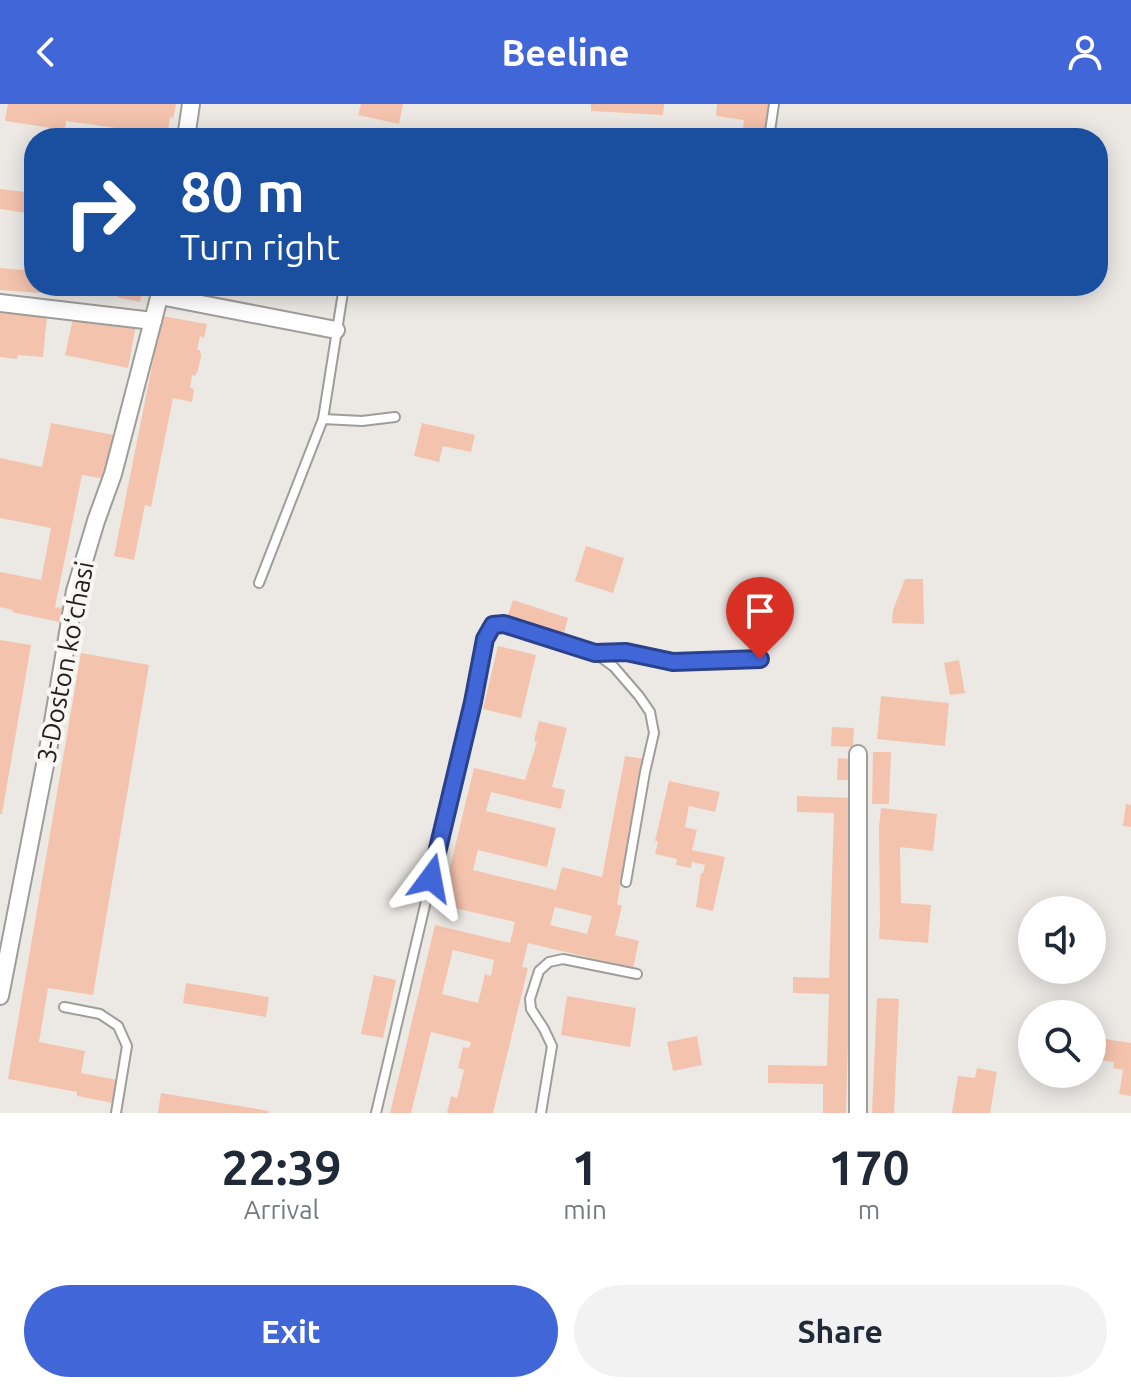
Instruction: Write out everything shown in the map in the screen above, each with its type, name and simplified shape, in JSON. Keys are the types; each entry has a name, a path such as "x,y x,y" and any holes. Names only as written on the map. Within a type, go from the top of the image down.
{"street":[{"path":"187,128 191,104"},
{"name":"3-Doston koʻchasi","path":"0,996 51,734 75,591 113,474 160,296"},
{"path":"183,296 336,330"},
{"path":"0,303 153,321"},
{"path":"858,754 858,1113"}],"lane":[{"path":"770,128 774,104"},
{"path":"259,583 323,419 342,296"},
{"path":"323,419 362,421 395,417"},
{"path":"376,1113 473,702 485,639 493,625 504,624 595,653 614,667 650,712 654,733 626,882"},
{"path":"595,653 626,652 673,662 760,659"},
{"path":"541,1113 552,1046 531,1009 530,999 539,971 549,962 563,959 637,974"},
{"path":"64,1007 100,1014 118,1026 127,1046 116,1113"}],"building":[{"path":"8,104 176,104 168,128 116,128 66,121 65,128 52,128 5,121"},
{"path":"361,104 403,104 399,124 358,115"},
{"path":"591,104 664,104 663,115 591,111"},
{"path":"717,104 768,104 765,128 743,128 744,120 716,116"},
{"path":"0,189 24,192 24,213 0,209"},
{"path":"0,268 24,270 24,292 0,290"},
{"path":"117,296 142,296 140,302"},
{"path":"0,313 47,317 43,357 0,357"},
{"path":"74,314 136,326 128,368 65,355"},
{"path":"162,316 207,324 197,350 200,350 201,357 198,370 195,376 192,375 192,402 173,398 151,507 145,505 134,560 114,556"},
{"path":"51,423 114,435 105,479 82,475 55,607 62,608 59,622 0,607 0,572 41,580 51,528 0,518 0,458 42,467"},
{"path":"422,423 475,435 471,452 443,446 439,462 414,456"},
{"path":"586,546 624,558 613,593 575,581"},
{"path":"905,579 923,579 924,624 892,623 893,610"},
{"path":"513,600 568,618 563,636 507,618"},
{"path":"0,640 31,645 2,814 0,814"},
{"path":"498,646 536,655 521,718 483,709"},
{"path":"81,653 149,665 93,995 48,988 39,1042 85,1051 81,1073 117,1080 113,1103 77,1096 77,1092 8,1079"},
{"path":"959,660 965,693 950,695 944,663"},
{"path":"881,696 949,703 945,746 877,739"},
{"path":"539,721 567,728 552,787 565,790 561,809 491,792 486,811 556,828 547,867 478,850 473,870 556,890 562,867 602,877 625,756 645,759 617,904 622,906 615,935 639,941 633,968 528,943 522,967 528,968 493,1113 447,1113 451,1096 457,1098 464,1070 458,1068 463,1047 469,1048 471,1042 431,1032 411,1113 390,1113 435,925 510,943 515,922 441,905 474,768 525,780 537,742 534,741","holes":["555,907 592,916 587,934 550,925","453,950 494,960 491,976 485,974 478,1003 442,994"]},
{"path":"832,727 854,728 853,747 831,746"},
{"path":"873,752 891,752 889,804 872,804"},
{"path":"838,758 853,759 853,780 837,780"},
{"path":"669,781 720,792 715,812 689,806 685,827 697,830 692,850 725,857 713,911 696,907 705,865 692,862 691,868 676,865 677,859 655,854 658,842 655,841"},
{"path":"797,796 855,798 846,1113 823,1113 823,1084 768,1083 768,1065 827,1066 829,994 793,993 793,977 829,978 834,813 797,812"},
{"path":"1126,804 1131,805 1131,827 1123,826"},
{"path":"881,808 937,814 933,851 900,847 901,903 931,905 928,943 879,939"},
{"path":"374,975 396,980 383,1038 361,1034"},
{"path":"186,983 269,997 266,1017 183,1003"},
{"path":"567,996 636,1008 630,1047 561,1035"},
{"path":"877,998 899,999 894,1113 872,1113"},
{"path":"697,1036 702,1065 673,1071 667,1042"},
{"path":"1106,1039 1131,1043 1131,1096 1119,1094 1123,1070 1113,1068 1114,1062 1106,1061"},
{"path":"977,1068 997,1072 990,1113 952,1113 958,1076 975,1078"},
{"path":"161,1093 269,1111 269,1113 158,1113"}],"route":[{"path":"431,878 485,639 493,625 504,624 595,653 626,652 673,662 760,659"}]}
